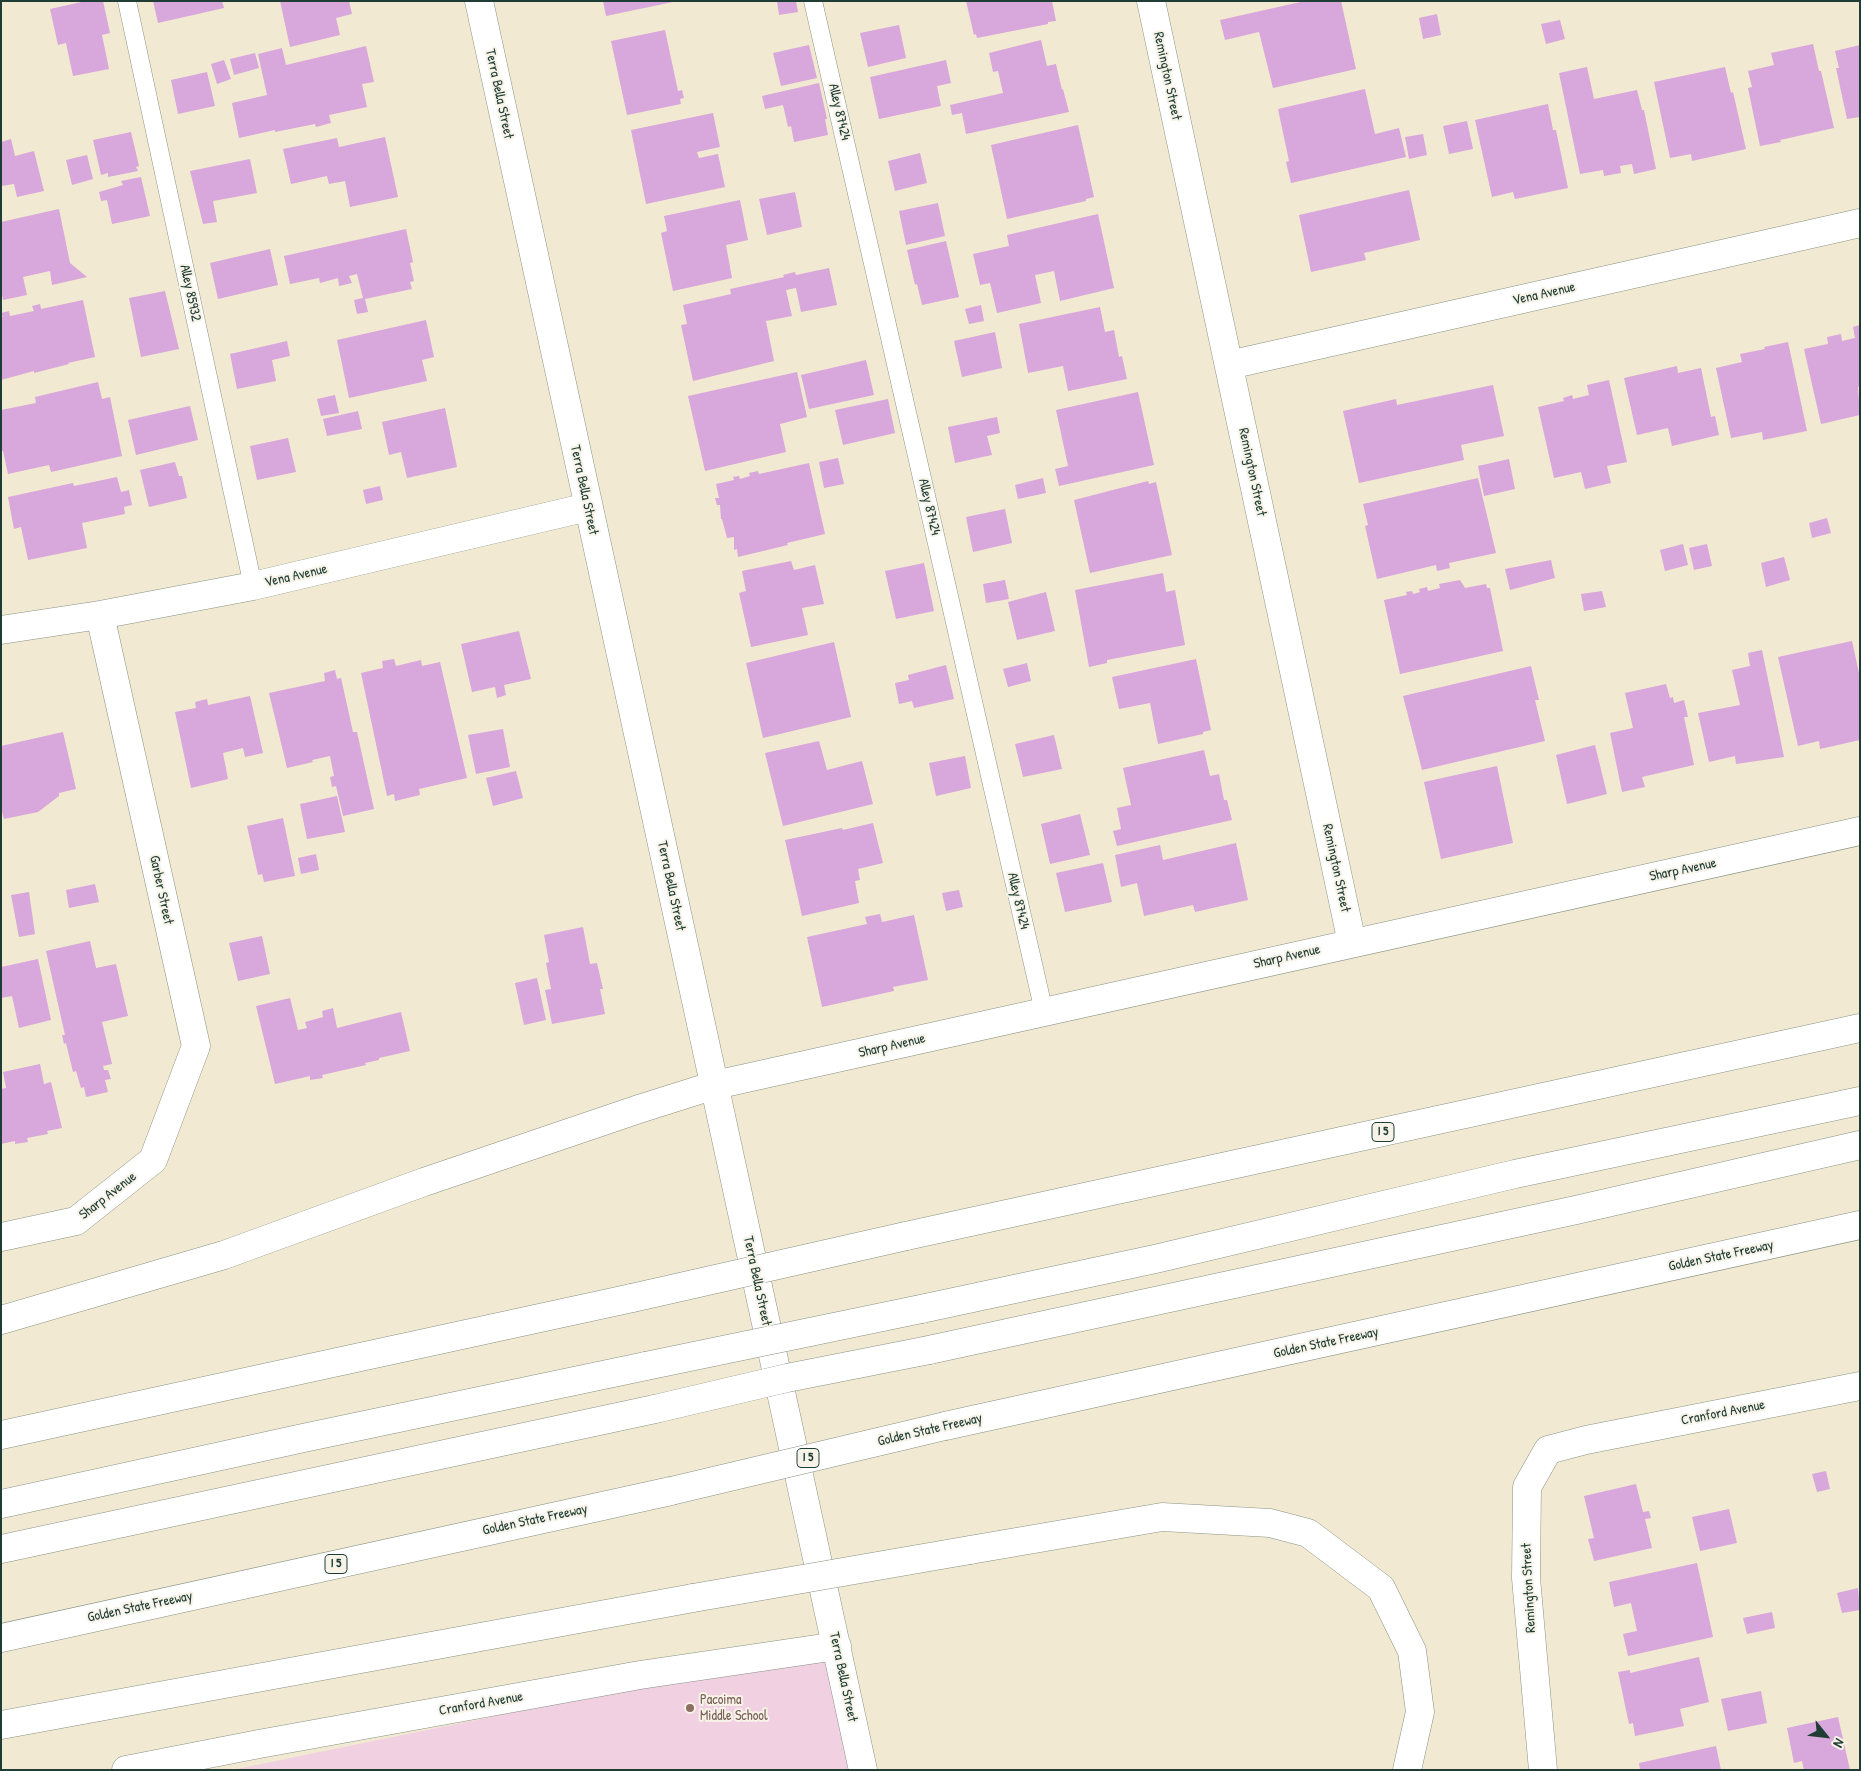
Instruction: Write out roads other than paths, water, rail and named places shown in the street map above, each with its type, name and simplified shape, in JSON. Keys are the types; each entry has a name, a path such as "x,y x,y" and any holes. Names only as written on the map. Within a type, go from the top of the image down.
{"main road":[{"name":"Terra Bella Street","path":"479,1 863,1770"},
{"name":"Remington Street","path":"1151,1 1352,943"},
{"name":"Vena Avenue","path":"1229,365 1860,223"},
{"name":"Vena Avenue","path":"1,630 100,615 253,586 588,507"},
{"name":"Garber Street","path":"100,615 196,1046 153,1160"},
{"name":"Sharp Avenue","path":"1,1320 224,1255 424,1182 715,1085 1860,831"},
{"name":"I 5","path":"1,1434 632,1298 906,1236 1860,1028"},
{"path":"1,1504 308,1436 1155,1259 1515,1174 1860,1101"},
{"path":"1,1549 655,1409 787,1378 930,1350 1576,1210 1860,1145"},
{"name":"Sharp Avenue","path":"1,1237 76,1221 153,1160"},
{"name":"Golden State Freeway","path":"1,1638 671,1491 945,1426 1860,1225"},
{"name":"Cranford Avenue","path":"1586,1440 1860,1386"},
{"name":"Remington Street","path":"1543,1770 1526,1578 1527,1487 1548,1450 1586,1440"},
{"path":"1,1725 693,1598 1162,1517 1270,1523 1308,1533 1381,1588 1412,1651 1420,1712 1407,1770"},
{"name":"Cranford Avenue","path":"126,1770 640,1675 837,1646"}],"lane":[{"name":"Alley 85932","path":"128,1 253,586"},
{"name":"Alley 87424","path":"814,1 1044,1012"}],"place":[{"name":"Pacoima Middle School","path":"690,1708"}]}
